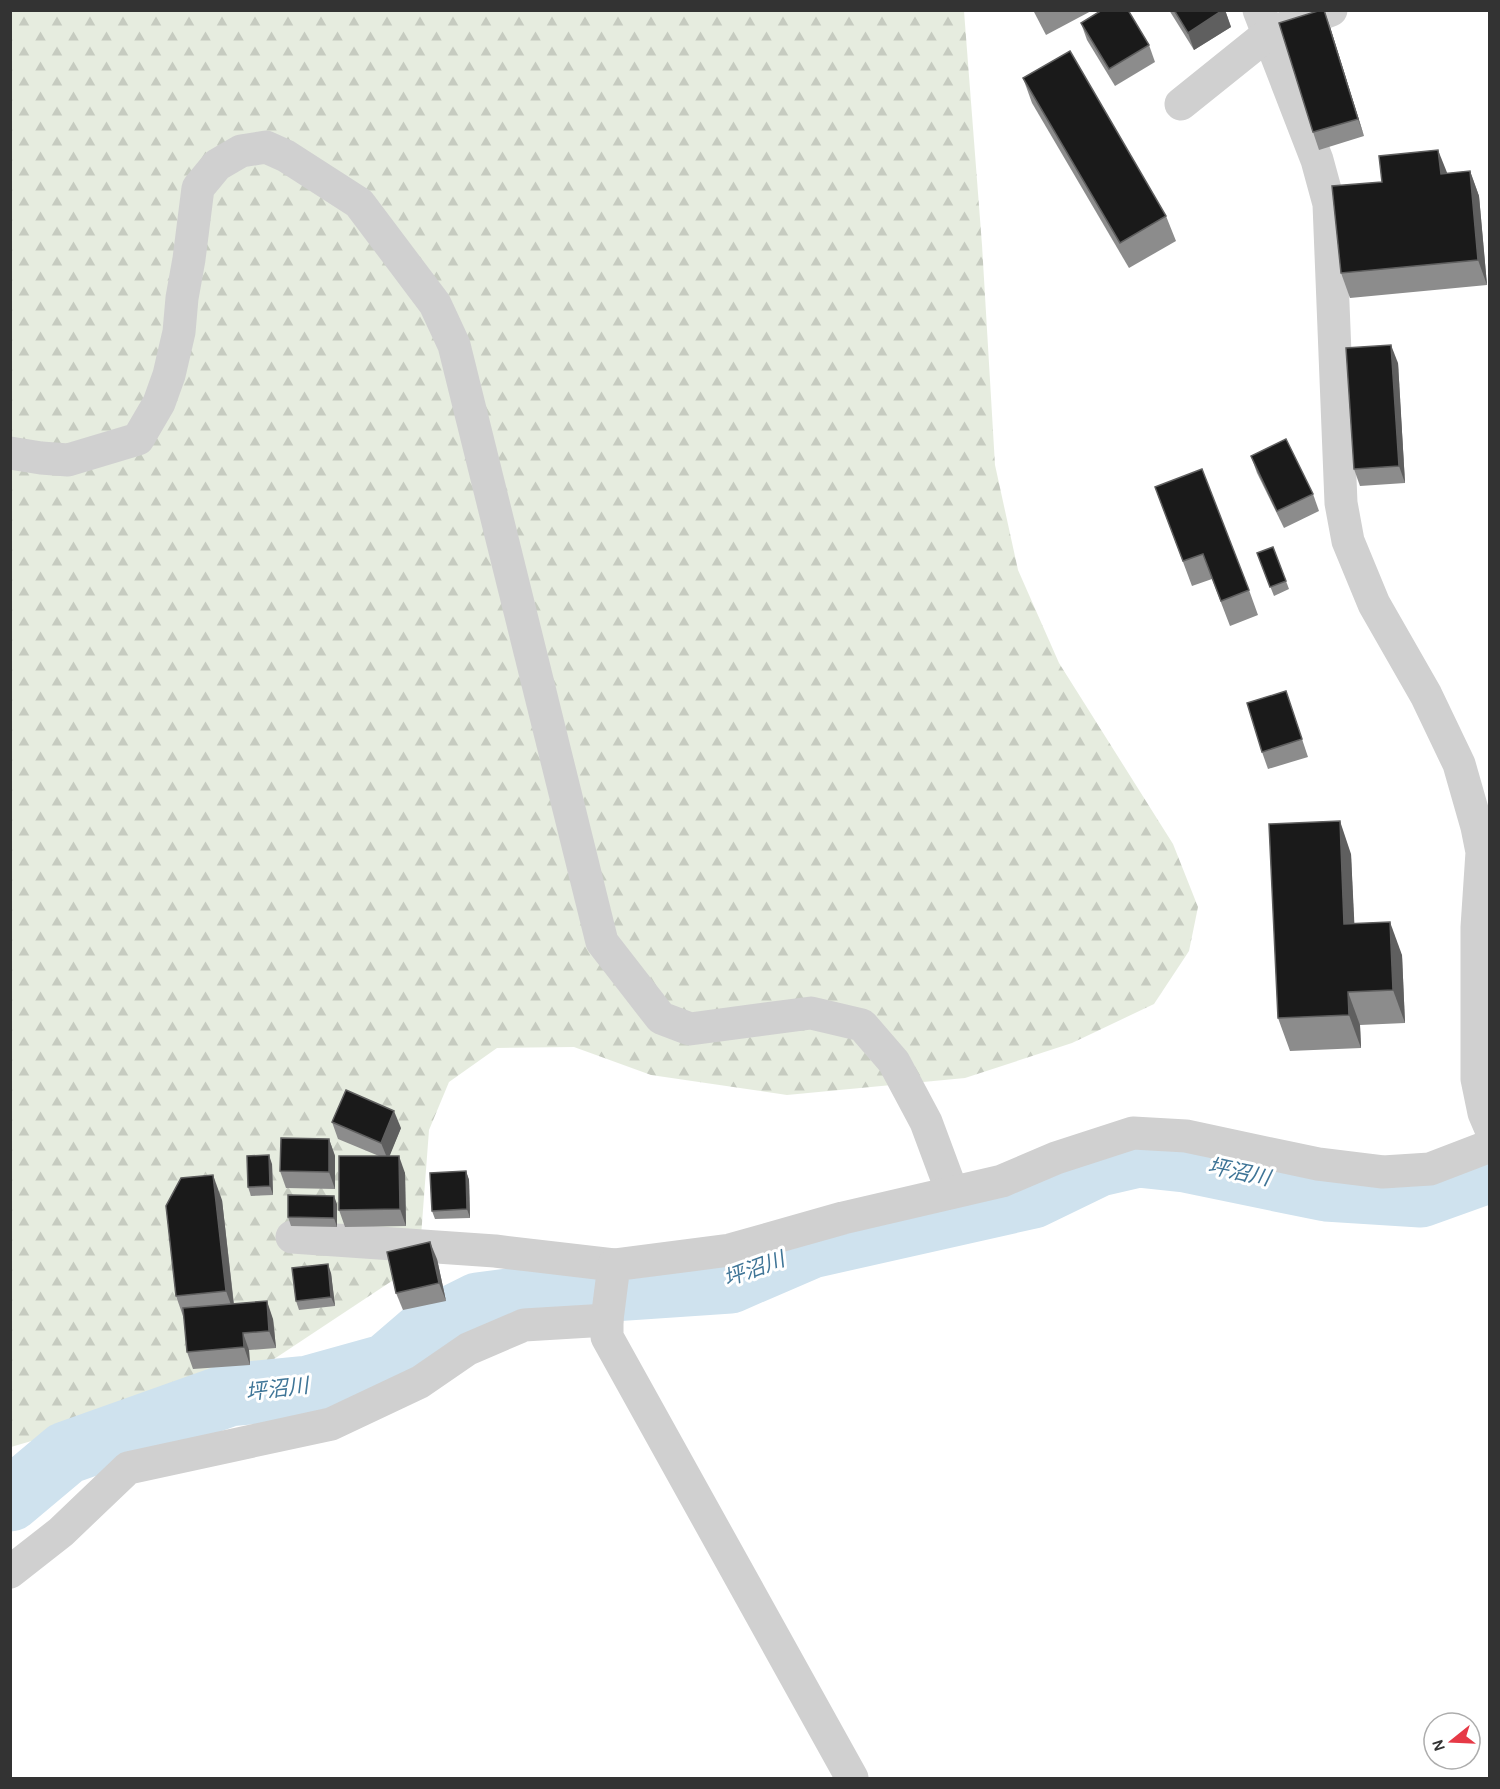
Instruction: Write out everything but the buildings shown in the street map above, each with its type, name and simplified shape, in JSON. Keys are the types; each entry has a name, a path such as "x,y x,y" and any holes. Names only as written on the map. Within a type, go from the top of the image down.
{"street":[{"path":"1181,104 1263,22 1331,10"},
{"path":"1263,22 1317,160 1329,204 1341,503 1348,541 1374,604 1426,695 1459,764 1478,827 1482,852 1477,927 1477,1079 1484,1113 1490,1128"},
{"path":"10,453 68,460 138,439 159,403 169,375 179,332 198,188 217,165 241,152 266,147 286,156 359,202 435,304 454,345 602,942 661,1018 690,1029 811,1013 862,1025 894,1062 926,1122 952,1192"},
{"path":"10,1572 60,1532 129,1468 331,1424 420,1382 468,1349 610,1292 730,1250 843,1218 1002,1181 1056,1158 1133,1133 1186,1136 1318,1164 1383,1172 1430,1169 1490,1146"},
{"path":"292,1237 495,1251 610,1292"},
{"path":"610,1292 607,1337 852,1779"}],"green space":[{"path":"11,11 964,11 982,245 995,465 1018,570 1059,663 1173,844 1198,907 1189,951 1154,1004 1072,1043 965,1078 787,1095 651,1075 574,1047 497,1048 449,1082 429,1130 419,1263 259,1369 120,1415 11,1447"}],"waterway":[{"name":"坪沼川","path":"10,1500 66,1453 229,1395 308,1387 387,1365 430,1328 478,1304 553,1294 730,1282 811,1247 1033,1197 1099,1165 1138,1156 1185,1161 1326,1190 1421,1196 1490,1171"}]}
